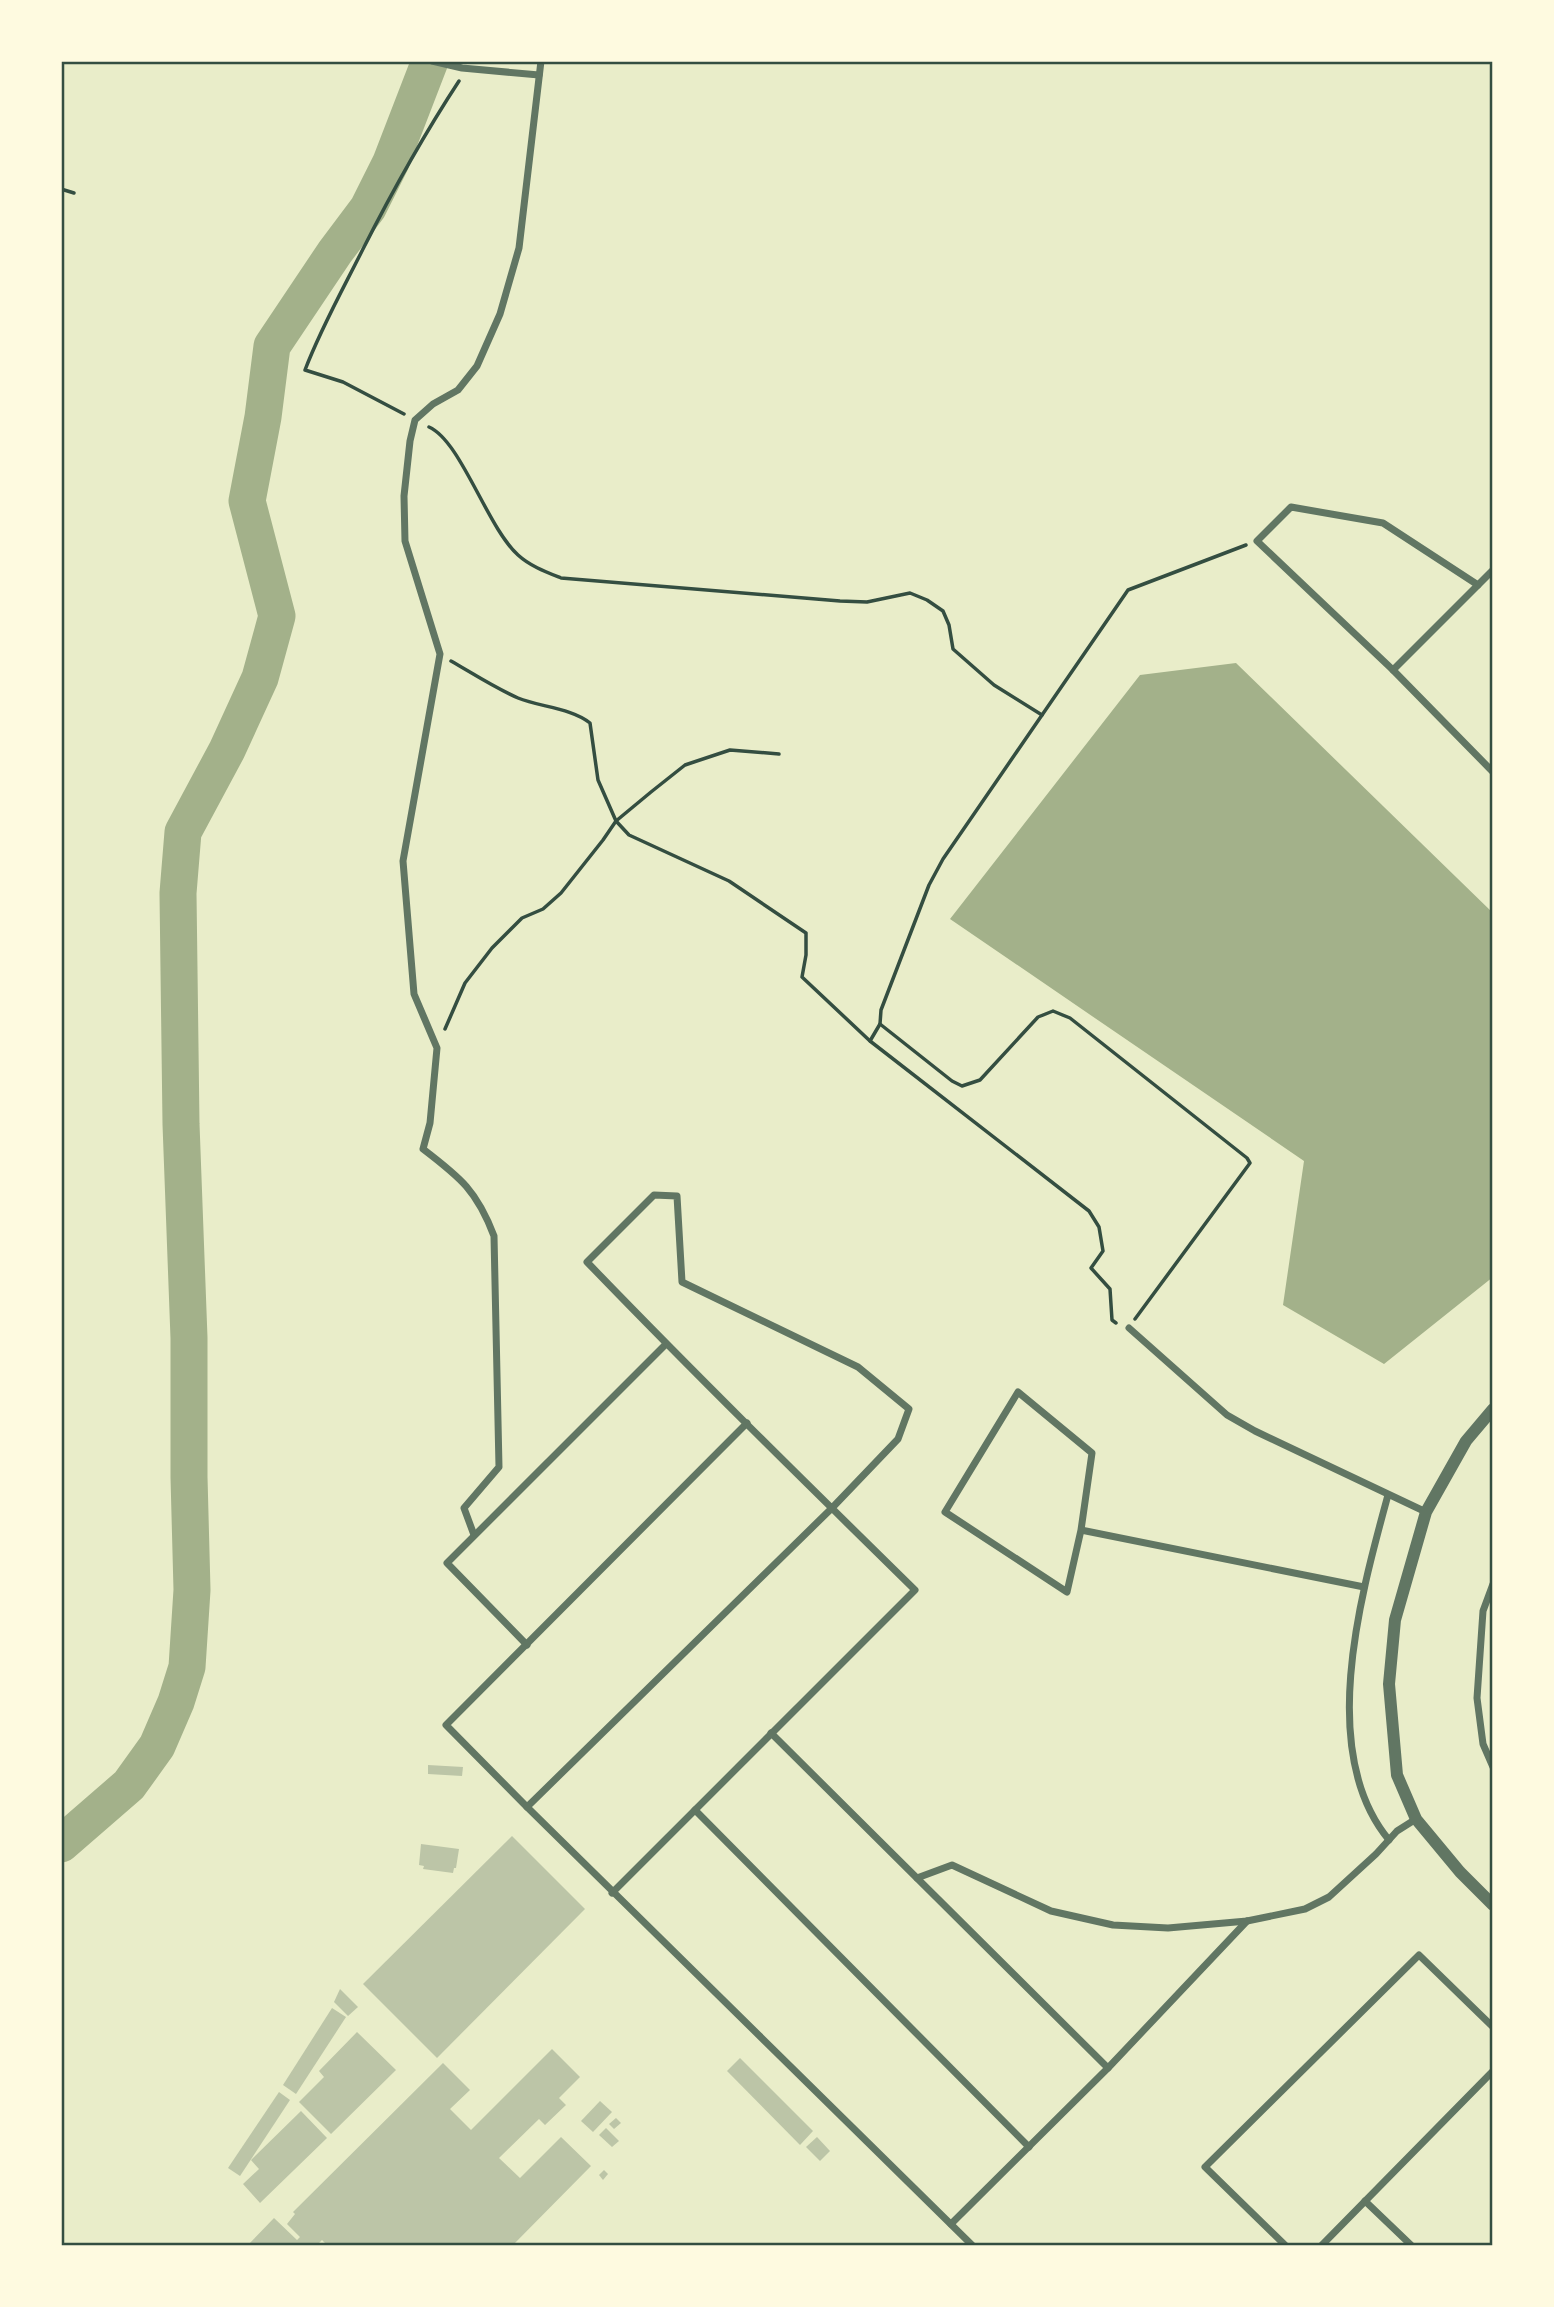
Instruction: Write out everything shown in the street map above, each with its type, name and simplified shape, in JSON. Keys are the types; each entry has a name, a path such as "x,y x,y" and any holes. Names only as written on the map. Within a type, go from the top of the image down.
{"street":[{"path":"432,61 463,68 539,75"},
{"path":"474,1535 464,1508 499,1467 494,1236 483,1207 458,1175 423,1149 430,1123 437,1048 414,994 403,861 440,654 405,541 404,496 415,420 433,404 458,390 477,366 500,314 519,248 541,61"},
{"path":"1478,585 1383,523 1291,507 1257,541 1393,670 1493,772"},
{"path":"1393,670 1493,570"},
{"path":"1485,764 1493,755"},
{"path":"527,1807 832,1508 898,1439 909,1409 858,1367 682,1282 677,1196 654,1195 587,1262 666,1344 747,1423 832,1508 915,1590 612,1893"},
{"path":"1129,1328 1227,1415 1255,1431 1426,1512"},
{"path":"527,1645 447,1563 666,1344"},
{"path":"1018,1392 1092,1453 1081,1530 1067,1592 945,1512 1018,1392"},
{"path":"1493,1409 1466,1441 1426,1512 1395,1620 1390,1684 1397,1775 1416,1819 1460,1872 1493,1905"},
{"path":"747,1423 446,1725 612,1893 973,2246"},
{"path":"1388,1495 1364,1587 1352,1668 1349,1713 1354,1767 1375,1823 1389,1840"},
{"path":"1081,1530 1364,1587"},
{"path":"1493,1584 1483,1611 1477,1698 1483,1744 1493,1767"},
{"path":"771,1734 1108,2068"},
{"path":"695,1810 1029,2147"},
{"path":"917,1878 952,1865 1051,1911 1113,1925 1168,1928 1247,1921 1306,1909 1329,1896 1376,1854 1397,1831 1416,1819"},
{"path":"951,2224 1108,2068 1247,1921"},
{"path":"1286,2246 1205,2167 1419,1955 1493,2027"},
{"path":"1321,2246 1493,2071"},
{"path":"1365,2201 1412,2246"}],"path":[{"path":"463,68 459,80 427,128 394,186 318,336 305,370 343,382 438,430 499,531 517,554 538,569 561,578 840,601 867,602 910,593 943,611 949,625 953,649 994,685 1042,715"},
{"path":"61,189 74,193"},
{"path":"870,1041 880,1024 881,1010 929,885 943,859 1128,590 1257,541"},
{"path":"440,654 515,696 546,708 579,715 590,723 598,779 616,821 629,835 729,881 806,933 802,977 821,997 870,1041 1089,1211 1100,1227 1103,1251 1091,1268 1110,1289 1112,1320 1121,1327 1129,1328 1251,1163 1070,1018 1053,1011 1038,1017 980,1080 962,1086 880,1024"},
{"path":"437,1048 471,974 522,918 543,909 561,892 616,821 685,765 730,751 779,754"}],"shaded area":[{"path":"1236,663 1493,913 1493,1277 1384,1364 1283,1305 1304,1161 950,919 1140,675"}],"building":[{"path":"428,1765 463,1767 462,1776 428,1774"},
{"path":"512,1836 585,1909 437,2058 363,1984"},
{"path":"421,1844 459,1849 453,1873 423,1869 424,1866 419,1865"},
{"path":"340,1989 358,2007 348,2016 334,2002"},
{"path":"332,2008 346,2017 296,2094 283,2085"},
{"path":"357,2032 396,2070 331,2134 299,2102 324,2077 319,2071"},
{"path":"552,2049 580,2077 559,2098 566,2105 545,2125 539,2119 499,2158 520,2178 561,2137 591,2166 512,2246 328,2246 322,2240 316,2246 247,2246 274,2218 297,2240 300,2237 287,2224 295,2214 293,2212 443,2063 470,2090 450,2109 471,2130"},
{"path":"740,2058 813,2131 800,2145 727,2071"},
{"path":"279,2092 290,2100 240,2176 228,2168"},
{"path":"600,2101 612,2112 593,2132 581,2121"},
{"path":"301,2111 327,2138 260,2203 243,2184 259,2169 251,2160"},
{"path":"616,2118 621,2123 614,2129 609,2124"},
{"path":"606,2128 619,2141 612,2147 599,2135"},
{"path":"817,2137 830,2151 820,2161 806,2147"},
{"path":"604,2170 608,2174 603,2180 599,2175"}],"waterway":[{"path":"61,1844 129,1785 157,1746 176,1702 187,1667 192,1590 178,893 183,832 227,750 260,678 277,616 247,501 263,417 272,346 368,208 391,162 430,61"}]}
